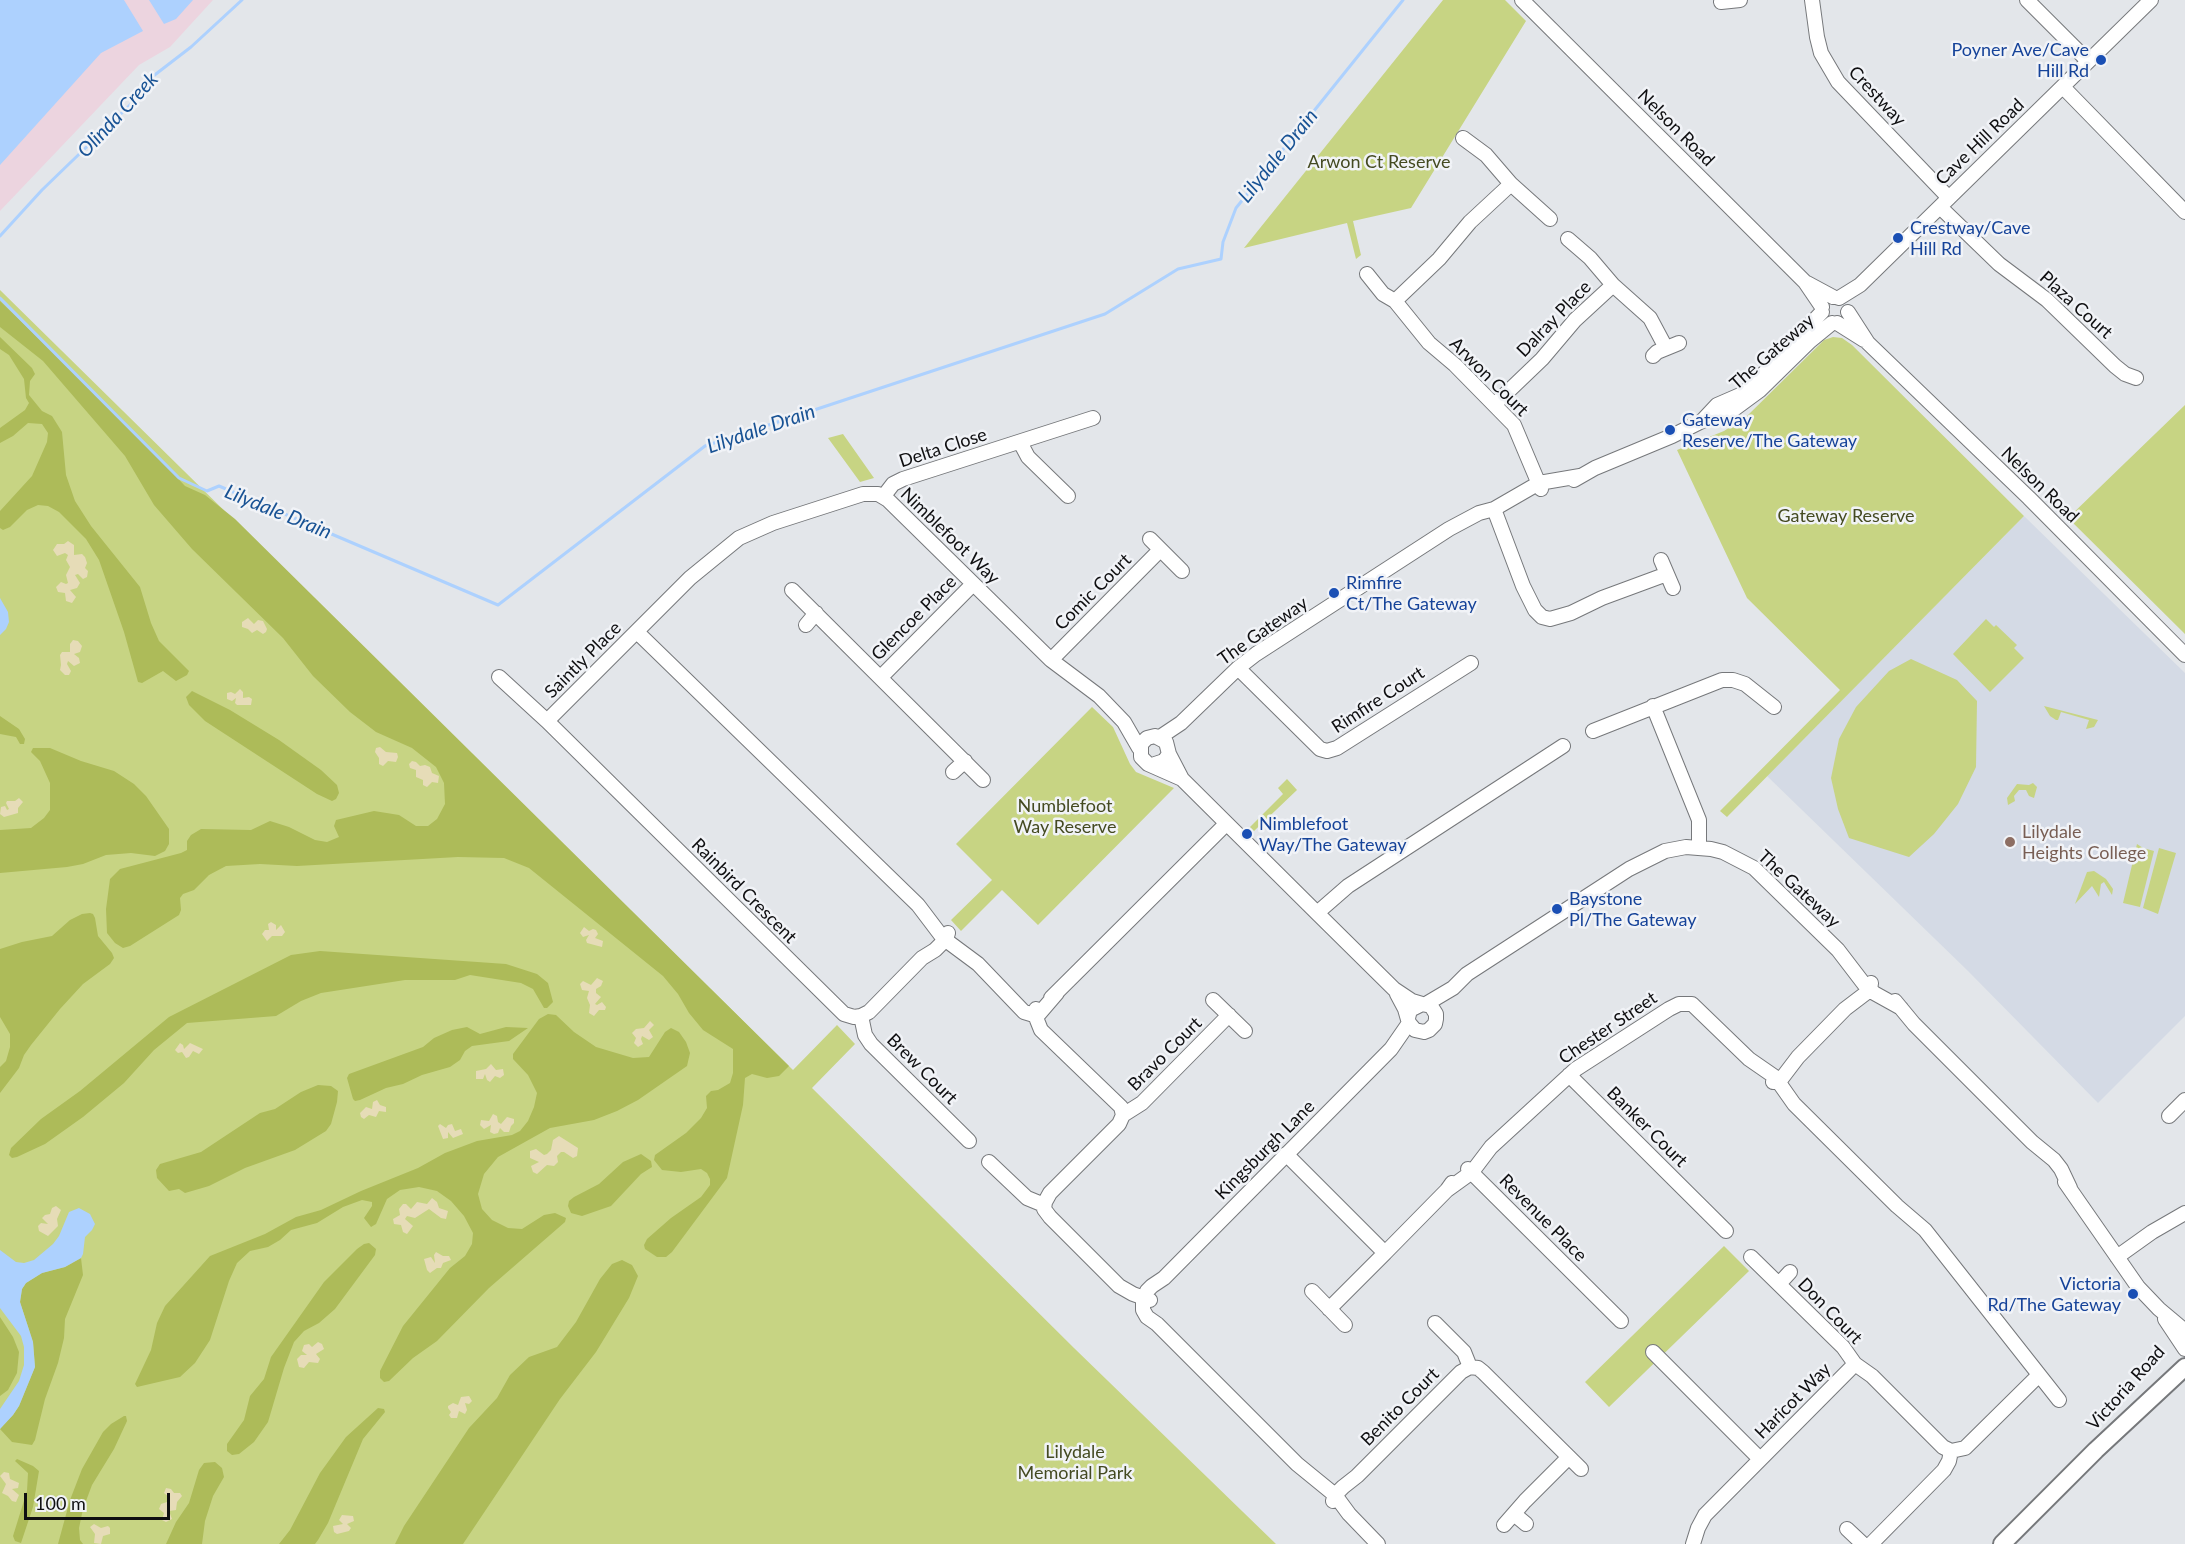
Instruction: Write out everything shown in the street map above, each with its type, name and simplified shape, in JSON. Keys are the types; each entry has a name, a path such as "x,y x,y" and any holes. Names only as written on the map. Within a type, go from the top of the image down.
{"main road":[{"name":"Victoria Road","path":"2096,1450 2124,1416 2185,1351"},
{"name":"Victoria Road","path":"2004,1541 2096,1450 2185,1367"}],"street":[{"name":"Nelson Road","path":"1522,0 1805,282 1822,310"},
{"path":"1721,2 1740,0"},
{"name":"Crestway","path":"1812,0 1821,53 1838,82 1945,202"},
{"path":"2027,0 2088,61"},
{"name":"Cave Hill Road","path":"1842,304 2151,0"},
{"path":"2062,87 2185,212"},
{"path":"1463,138 1486,155 1510,184 1550,219"},
{"path":"1395,301 1439,259 1470,222 1510,184"},
{"name":"Plaza Court","path":"1945,202 1999,264 2052,304 2115,366 2125,374 2136,378"},
{"name":"Dalray Place","path":"1568,239 1590,258 1612,285 1650,318 1666,348"},
{"name":"Arwon Court","path":"1366,274 1383,294 1395,301 1429,343 1495,404 1518,432 1540,486"},
{"name":"Nelson Road","path":"1805,282 1842,304 1868,343 2029,498 2185,654"},
{"name":"Dalray Place","path":"1495,404 1542,359 1575,320 1612,285"},
{"path":"1826,301 1842,304 1844,319 1835,323 1825,319 1822,310 1826,301"},
{"name":"The Gateway","path":"1702,421 1717,405 1740,395 1751,387 1822,310"},
{"name":"Nelson Road","path":"1835,323 1868,343"},
{"name":"The Gateway","path":"1155,737 1181,723 1238,668 1256,654 1449,529 1479,513 1495,512 1540,486 1580,476 1702,421 1726,415 1753,396 1810,341 1835,323"},
{"path":"1653,356 1679,343"},
{"name":"Delta Close","path":"883,496 893,484 903,479 1020,442 1072,432 1093,418"},
{"path":"1020,442 1049,486 1068,496"},
{"name":"Nimblefoot Way","path":"690,578 739,538 765,525 863,494 883,496 1051,660 1092,690 1124,722 1139,748"},
{"path":"1495,512 1523,586 1535,610 1545,619 1571,614 1602,598 1667,574"},
{"path":"1150,539 1182,571"},
{"name":"Comic Court","path":"1051,660 1160,550"},
{"path":"1661,560 1673,588"},
{"name":"Saintly Place","path":"499,677 547,721 690,578"},
{"name":"Glencoe Place","path":"881,677 974,584"},
{"name":"Glencoe Place","path":"792,590 983,780"},
{"path":"806,625 816,613"},
{"path":"637,632 918,905 936,917 945,936 964,945 978,964 1017,1003 1037,1013 1051,1037 1120,1107 1123,1115"},
{"name":"Rimfire Court","path":"1238,668 1320,749 1327,751 1337,748 1466,671"},
{"path":"1593,731 1722,680 1762,689 1774,707"},
{"path":"1653,706 1699,820 1699,848"},
{"name":"Rainbird Crescent","path":"547,721 834,1006 848,1016 861,1016"},
{"name":"Nimblefoot Way","path":"1124,722 1155,737"},
{"name":"The Gateway","path":"1169,752 1181,723"},
{"path":"1182,779 1148,764 1141,757 1139,748 1143,740 1155,737 1166,742 1182,779 1394,989 1406,998 1428,1007 1435,1024 1432,1028 1424,1032 1412,1024 1394,989"},
{"path":"1317,913 1348,886 1563,746"},
{"path":"1152,765 1161,764 1169,752"},
{"path":"953,772 965,761"},
{"path":"1533,766 1540,778"},
{"path":"1037,1013 1226,824"},
{"name":"The Gateway","path":"1428,1007 1467,975 1642,861 1665,851 1686,847 1723,852 1754,868 1838,950 1849,956 1868,985 1894,999 1917,1027 2032,1142 2043,1161 2058,1173 2070,1188 2138,1287 2159,1310 2185,1331"},
{"path":"861,1016 869,1012 922,958 930,946 945,936"},
{"path":"1775,1080 1785,1065 1798,1057 1868,985"},
{"name":"Bravo Court","path":"1213,1000 1245,1031"},
{"name":"Chester Street","path":"1329,1309 1447,1190 1470,1171 1491,1147 1569,1075 1669,1009 1684,1003 1692,1004 1701,1011 1762,1075 1775,1080 1783,1096 1794,1104 1897,1206 1926,1230 2059,1400"},
{"path":"1412,1024 1410,1010 1428,1007"},
{"name":"Bravo Court","path":"1044,1205 1050,1193 1119,1124 1123,1115 1142,1103 1229,1015"},
{"name":"Brew Court","path":"861,1016 865,1035 871,1044 969,1141"},
{"name":"Kingsburgh Lane","path":"1146,1300 1164,1278 1391,1049 1412,1024"},
{"name":"Banker Court","path":"1569,1075 1726,1231"},
{"path":"2169,1116 2184,1103"},
{"path":"1286,1154 1385,1253"},
{"path":"989,1162 1026,1198 1044,1205 1046,1213 1119,1286 1146,1300 1156,1324 1297,1464 1313,1485 1336,1498 1347,1520 1366,1532 1378,1544"},
{"name":"Revenue Place","path":"1470,1171 1621,1321"},
{"path":"1700,1206 1711,1195"},
{"path":"2117,1257 2152,1232 2185,1213"},
{"name":"Don Court","path":"1751,1257 1843,1347 1855,1364"},
{"name":"Don Court","path":"1779,1284 1790,1272"},
{"path":"1311,1291 1345,1325"},
{"path":"1582,1304 1593,1293"},
{"name":"The Gateway","path":"2159,1310 2185,1351"},
{"path":"1435,1323 1464,1352 1470,1367 1478,1368 1483,1372 1581,1469"},
{"path":"1653,1352 1760,1459"},
{"name":"Haricot Way","path":"1693,1544 1698,1527 1705,1515 1855,1364 1872,1376 1943,1447 1951,1451"},
{"name":"Benito Court","path":"1336,1498 1461,1372 1470,1367"},
{"path":"1871,1544 1944,1470 1951,1451 1965,1448 2039,1375"},
{"path":"1667,1388 1677,1377"},
{"path":"1504,1525 1569,1457"},
{"path":"1514,1514 1526,1524"},
{"path":"1847,1529 1863,1544"}],"shaded area":[{"path":"0,0 213,0 170,47 139,65 0,211"},
{"name":"Lilydale Heights College","path":"2024,516 2185,673 2185,1016 2098,1103 1968,971 1767,776"}],"green space":[{"name":"Arwon Ct Reserve","path":"1443,0 1505,0 1526,21 1411,208 1353,221 1361,255 1356,259 1347,223 1244,248"},
{"name":"Lilydale Memorial Park","path":"0,290 793,1070 837,1025 855,1044 812,1088 1276,1544 0,1544"},
{"path":"0,301 122,419 185,486 205,495 235,519 789,1066 779,1076 767,1078 752,1074 745,1078 743,1105 727,1178 666,1257 657,1257 645,1249 647,1239 671,1218 701,1197 710,1185 710,1179 701,1169 681,1172 662,1170 654,1160 655,1155 686,1133 701,1118 707,1108 706,1096 711,1091 730,1083 733,1073 733,1049 703,1030 663,976 529,868 504,858 458,857 297,866 260,864 226,866 209,875 194,890 183,894 180,898 179,915 130,946 123,948 115,943 107,933 106,909 110,879 120,869 187,850 187,841 191,835 201,829 251,830 270,821 289,827 315,840 327,842 339,837 334,826 336,820 374,811 399,815 416,826 428,826 437,819 445,804 444,783 436,767 412,748 376,732 350,712 313,676 283,638 192,549 154,505 125,456 43,361 0,327"},
{"path":"0,337 32,368 35,374 30,381 29,395 42,411 52,416 62,432 66,475 75,501 91,526 140,587 159,641 189,671 187,675 176,681 163,671 142,683 138,682 124,632 99,560 86,539 59,512 48,506 38,505 27,510 10,527 3,530 0,528 0,511 32,476 47,442 48,433 42,424 28,423 13,436 0,443 0,428 25,410 29,403 26,398 24,379 9,355 0,349"},
{"name":"Gateway Reserve","path":"1833,337 1842,338 1852,345 2024,516 1727,817 1720,811 1840,690 1747,598 1677,450 1724,431 1747,416 1824,340"},
{"path":"2185,405 2185,634 2068,518"},
{"path":"843,434 874,478 860,482 828,438"},
{"path":"1986,619 1994,627 1996,625 2017,645 2014,648 2024,658 1990,692 1953,654"},
{"path":"1911,659 1957,680 1977,701 1976,767 1958,804 1934,834 1909,857 1849,838 1838,809 1831,778 1839,739 1856,707 1889,671"},
{"path":"192,691 230,710 279,740 321,770 337,785 339,793 336,799 332,801 317,794 205,721 189,705 186,697"},
{"path":"2044,706 2098,720 2094,727 2086,729 2089,720 2061,712 2056,720 2050,716"},
{"name":"Numblefoot Way Reserve","path":"1092,707 1113,727 1136,772 1174,788 1038,925 1002,890 961,931 951,920 992,880 956,844"},
{"path":"0,716 19,729 25,739 24,744 20,744 16,737 0,734"},
{"path":"33,748 50,748 114,771 134,784 146,796 169,829 169,844 165,851 155,856 131,853 106,855 83,864 67,867 0,873 0,830 31,828 50,810 50,783 40,761 31,752"},
{"path":"1287,779 1297,790 1254,831 1250,827 1283,794 1278,788"},
{"path":"2033,783 2037,787 2034,798 2029,796 2026,790 2019,790 2014,796 2015,801 2008,805 2007,798 2017,784"},
{"path":"2137,844 2154,851 2140,907 2123,903"},
{"path":"2159,848 2176,853 2158,914 2143,908"},
{"path":"2094,871 2106,879 2113,889 2112,895 2104,882 2101,884 2099,897 2092,886 2075,904 2087,872"},
{"path":"90,913 95,918 98,936 114,958 110,964 83,984 60,1009 31,1045 19,1068 0,1093 0,1067 6,1061 10,1047 10,1034 0,1017 0,949 52,936 70,920"},
{"path":"320,951 506,964 537,974 548,983 553,1002 544,1008 533,989 521,983 470,975 455,980 405,980 321,993 301,1001 276,1016 187,1023 154,1050 124,1083 83,1117 45,1144 17,1157 12,1158 9,1155 11,1148 41,1119 80,1091 169,1017 291,955"},
{"path":"548,1014 556,1015 574,1032 596,1047 633,1058 649,1057 665,1032 671,1028 679,1032 686,1042 690,1053 687,1066 638,1100 617,1111 594,1120 550,1128 498,1157 484,1174 478,1194 482,1209 492,1220 508,1228 522,1229 544,1215 555,1213 566,1218 565,1222 489,1288 437,1341 413,1358 389,1381 384,1382 380,1378 380,1371 403,1326 450,1268 465,1256 472,1244 473,1233 464,1216 451,1201 437,1191 419,1187 400,1190 387,1199 376,1224 371,1227 364,1218 372,1202 362,1200 343,1207 317,1223 291,1230 268,1247 250,1251 237,1263 210,1340 195,1363 180,1377 137,1387 135,1384 151,1350 157,1323 165,1306 210,1256 265,1234 296,1217 321,1210 418,1168 445,1153 477,1141 512,1135 520,1131 528,1121 537,1093 528,1075 513,1059 513,1054 539,1019"},
{"path":"467,1027 480,1034 506,1027 528,1028 509,1041 472,1046 465,1051 460,1060 450,1067 386,1088 360,1100 353,1099 347,1078 349,1074 423,1047 434,1038 452,1030"},
{"path":"318,1085 331,1086 338,1091 331,1124 326,1131 295,1150 245,1168 209,1186 185,1193 179,1189 169,1191 157,1178 156,1170 160,1164 201,1152 260,1113 275,1109 301,1092"},
{"path":"641,1154 651,1161 652,1167 641,1174 611,1206 582,1216 571,1213 568,1206 569,1201 599,1184 623,1162"},
{"path":"369,1243 376,1249 375,1255 335,1309 319,1323 304,1331 294,1342 268,1422 254,1442 239,1454 232,1455 227,1451 227,1444 244,1420 250,1396 264,1379 271,1357 324,1282 357,1249"},
{"path":"1724,1246 1749,1271 1609,1407 1585,1382"},
{"path":"81,1258 83,1275 65,1319 64,1338 58,1363 45,1399 35,1440 32,1445 12,1442 0,1429 19,1406 35,1367 33,1342 20,1302 22,1289 26,1283 42,1273 65,1267"},
{"path":"622,1260 632,1265 638,1276 629,1298 596,1352 560,1399 463,1544 395,1544 404,1526 469,1428 497,1398 510,1375 529,1357 557,1347 576,1322 600,1279 612,1264"},
{"path":"0,1317 13,1337 19,1352 17,1373 8,1390 0,1396"},
{"path":"378,1408 384,1409 385,1412 363,1439 328,1523 318,1540 315,1544 279,1544 290,1530 320,1473 346,1437"},
{"path":"124,1416 127,1421 114,1449 92,1485 83,1509 79,1528 80,1540 83,1544 58,1544 70,1500 82,1469 103,1432"},
{"path":"17,1459 39,1471 33,1507 21,1543 15,1541 13,1536 27,1491 28,1473 15,1461"},
{"path":"215,1462 222,1468 224,1477 213,1496 205,1521 202,1544 166,1544 176,1522 189,1503 199,1470 204,1463"}],"sand":[{"path":"68,541 74,545 74,555 82,554 85,557 87,563 85,568 88,571 87,577 83,579 78,574 75,575 80,583 77,588 70,590 76,597 72,603 66,601 65,593 58,592 56,587 61,582 68,583 66,575 70,567 66,560 68,555 65,553 57,556 53,550 57,544 64,544"},
{"path":"248,618 254,624 258,620 263,621 266,632 263,634 257,630 252,633 242,627 242,622"},
{"path":"73,640 78,641 82,646 80,652 74,654 79,658 80,663 74,666 68,661 67,664 71,671 69,675 65,675 60,670 60,655 62,652 70,652 70,644"},
{"path":"240,689 243,692 243,698 252,699 251,705 237,705 236,698 232,701 227,699 227,693 235,694"},
{"path":"380,747 386,752 397,753 396,762 388,761 383,766 379,764 379,758 375,752 376,748"},
{"path":"412,761 420,766 430,767 432,773 439,776 438,783 432,782 427,787 423,785 423,780 416,777 416,770 410,768 409,764"},
{"path":"19,798 23,802 18,808 18,813 4,817 0,814 1,807 5,806 7,810 9,809 7,801 15,801"},
{"path":"271,922 276,925 276,930 281,925 285,932 282,936 272,936 267,941 262,934 265,930 269,930 268,924"},
{"path":"584,927 589,931 596,930 598,934 595,938 603,941 602,947 587,943 589,935 583,937 580,933"},
{"path":"597,978 603,981 596,989 596,993 601,997 595,1004 602,1002 606,1007 594,1016 589,1013 590,1005 587,998 589,991 582,990 580,984 583,981 591,985"},
{"path":"650,1021 654,1025 649,1030 653,1037 649,1040 642,1036 643,1044 638,1047 634,1043 636,1038 632,1033 636,1029 644,1028"},
{"path":"180,1043 184,1049 190,1043 203,1049 199,1054 193,1051 186,1058 182,1052 178,1053 175,1050"},
{"path":"491,1064 496,1070 503,1069 504,1075 500,1078 495,1076 490,1082 485,1074 483,1079 476,1079 476,1071 486,1069"},
{"path":"377,1100 380,1105 386,1107 386,1112 379,1111 376,1117 369,1115 364,1119 361,1117 360,1113 366,1107 372,1109 373,1102"},
{"path":"493,1114 497,1116 501,1124 507,1117 514,1119 509,1132 504,1132 500,1128 498,1133 494,1134 490,1132 491,1125 484,1129 480,1125 481,1120 489,1121"},
{"path":"440,1124 446,1128 452,1124 455,1131 461,1129 463,1134 453,1138 448,1132 448,1138 443,1139 438,1126"},
{"path":"559,1136 578,1148 577,1156 573,1158 561,1152 554,1166 547,1165 537,1174 533,1172 531,1166 539,1162 530,1158 530,1151 536,1149 544,1155 547,1154 551,1150 553,1140"},
{"path":"432,1198 437,1202 439,1208 448,1211 446,1219 429,1209 415,1218 407,1216 405,1219 413,1226 407,1234 403,1232 401,1225 394,1224 393,1219 400,1215 399,1209 403,1204 411,1209 417,1202 427,1204"},
{"path":"56,1206 61,1210 57,1219 58,1226 48,1236 39,1231 38,1226 41,1223 48,1224 42,1218 50,1214 52,1208"},
{"path":"436,1252 449,1256 451,1260 430,1273 424,1259 431,1257 435,1263"},
{"path":"318,1342 324,1349 316,1354 320,1359 318,1363 309,1362 304,1368 299,1367 297,1359 301,1355 307,1355 302,1351 304,1345 309,1344 312,1347"},
{"path":"469,1396 472,1401 469,1404 465,1403 467,1410 465,1414 459,1411 457,1418 451,1418 448,1406 453,1403 458,1405 461,1397"},
{"path":"4,1472 9,1473 10,1479 19,1483 18,1488 12,1489 19,1495 16,1502 2,1493 6,1484 0,1476"},
{"path":"166,1488 182,1496 177,1502 176,1510 169,1511 172,1519 166,1522 162,1520 164,1513 159,1509 161,1504 170,1501 164,1493"},
{"path":"342,1515 353,1516 354,1521 347,1524 351,1528 349,1531 337,1534 333,1526 343,1524 339,1520"},
{"path":"94,1524 101,1528 108,1526 110,1528 110,1534 103,1536 101,1544 94,1543 95,1534 90,1527"}],"water":[{"path":"0,0 124,0 143,31 101,53 0,165"},
{"path":"149,0 193,0 176,19 164,24"},
{"path":"0,598 8,612 9,622 0,635"},
{"path":"79,1208 90,1214 95,1224 85,1237 81,1258 65,1267 42,1273 26,1283 22,1289 20,1302 33,1342 35,1367 19,1406 0,1429 0,1409 19,1381 24,1365 24,1347 21,1336 0,1308 0,1250 16,1262 24,1263 34,1260 59,1236 69,1212"}],"waterway":[{"name":"Olinda Creek","path":"0,236 42,190 131,104 152,77 191,47 242,0"},
{"name":"Lilydale Drain","path":"0,298 179,478 207,491 219,486 498,605 705,446 1105,314 1178,269 1221,259 1223,242 1236,208 1403,0"}],"place":[{"name":"Poyner Ave/Cave Hill Rd","path":"2101,60"},
{"name":"Crestway/Cave Hill Rd","path":"1898,238"},
{"name":"Gateway Reserve/The Gateway","path":"1670,430"},
{"name":"Rimfire Ct/The Gateway","path":"1334,593"},
{"name":"Nimblefoot Way/The Gateway","path":"1247,834"},
{"name":"Lilydale Heights College","path":"2010,842"},
{"name":"Baystone Pl/The Gateway","path":"1557,909"},
{"name":"Victoria Rd/The Gateway","path":"2133,1294"}]}
